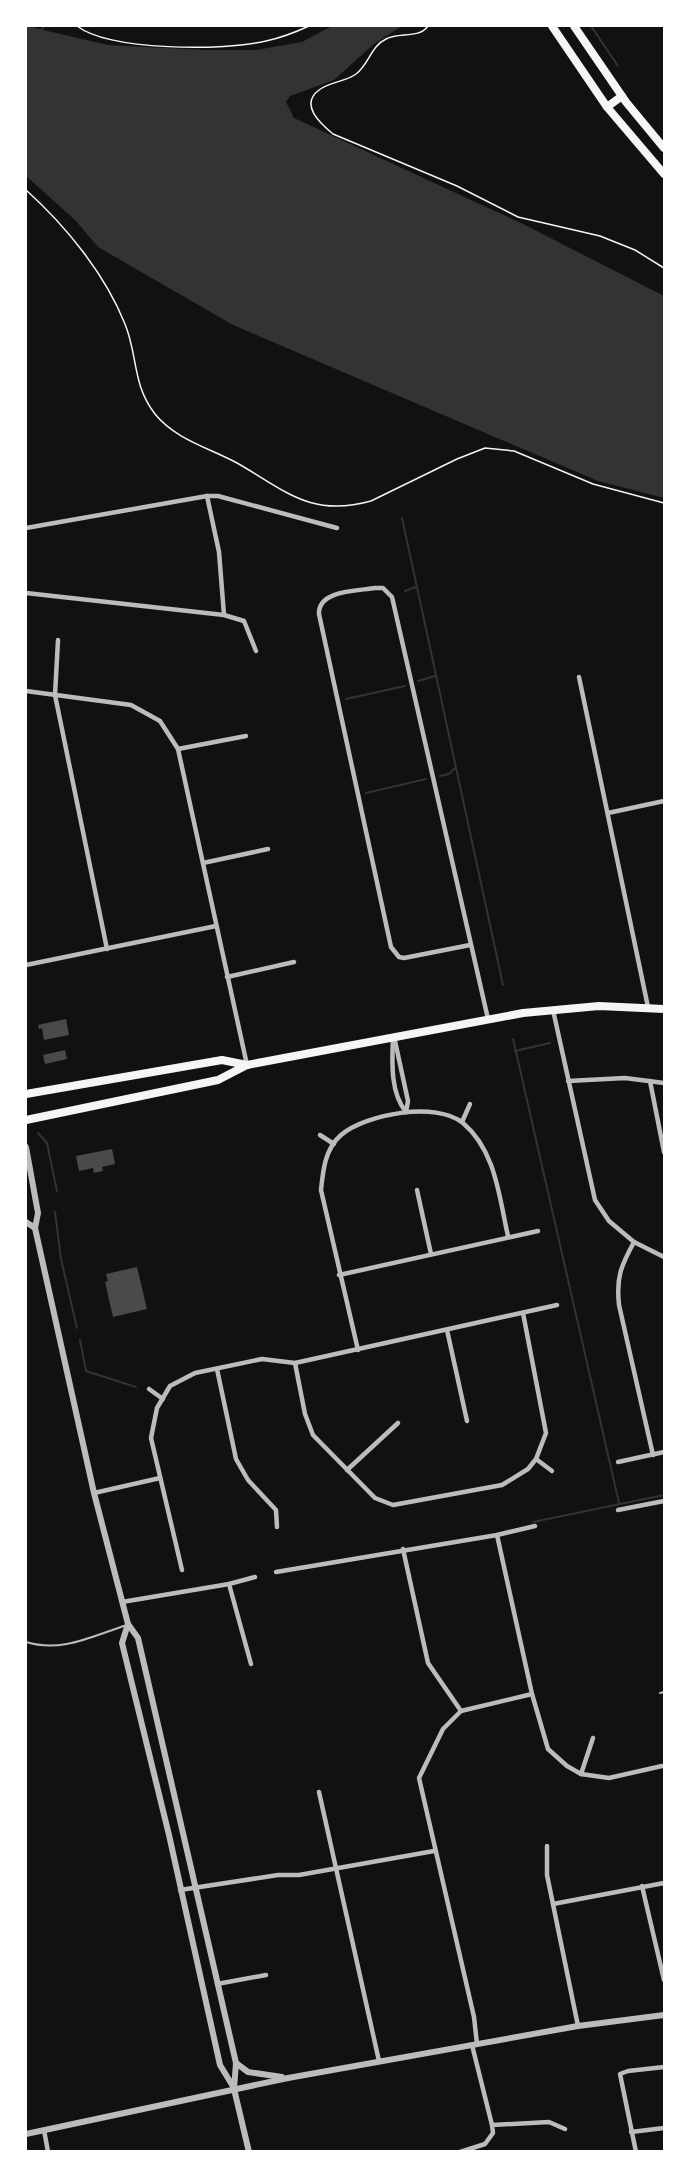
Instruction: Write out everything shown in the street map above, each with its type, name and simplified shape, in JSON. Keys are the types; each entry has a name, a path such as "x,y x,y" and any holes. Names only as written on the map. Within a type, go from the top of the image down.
{"main road":[{"path":"552,26 607,107 664,174"},
{"path":"574,26 622,96 664,148"},
{"path":"607,107 622,96"},
{"path":"26,1120 218,1080 247,1065 488,1019 599,1006 664,1009"},
{"path":"26,1094 222,1060 247,1065"}],"street":[{"path":"26,528 207,496 219,496 337,528"},
{"path":"207,496 219,552 224,615"},
{"path":"386,590 390,584"},
{"path":"470,945 409,958 394,956 319,610 318,603 330,597 375,588 386,590 394,603 488,1019"},
{"path":"26,593 224,615 244,621 256,651"},
{"path":"58,640 55,695 107,949"},
{"path":"579,677 648,1007"},
{"path":"26,691 131,705 160,721 178,749 247,1065"},
{"path":"178,749 246,736"},
{"path":"608,813 664,801"},
{"path":"203,863 268,849"},
{"path":"26,965 216,926"},
{"path":"227,977 294,962"},
{"path":"553,1010 595,1200 609,1221 634,1242 664,1257"},
{"path":"393,1037 392,1064 399,1104 406,1112"},
{"path":"393,1037 403,1071 408,1101 406,1112"},
{"path":"568,1081 596,1078 664,1083"},
{"path":"650,1081 664,1152"},
{"path":"462,1122 470,1104"},
{"path":"358,1350 321,1190 324,1164 334,1144 341,1136 362,1123 406,1112 441,1113 462,1122 477,1138 489,1158 508,1236"},
{"path":"320,1135 334,1144"},
{"path":"26,1147 38,1213 35,1228 94,1493 128,1624 138,1638 218,1984 236,2063 234,2089"},
{"path":"417,1190 431,1254"},
{"path":"26,1222 35,1228"},
{"path":"339,1275 508,1236 538,1232"},
{"path":"634,1242 621,1266 617,1283 619,1305 653,1455"},
{"path":"182,1570 151,1438 157,1408 170,1386 195,1373 262,1359 295,1363 557,1305"},
{"path":"295,1363 305,1414 313,1435 375,1498 393,1505 502,1485 528,1468 536,1459 546,1433 522,1313"},
{"path":"447,1330 467,1421"},
{"path":"217,1369 236,1459 248,1480 276,1509 277,1527"},
{"path":"149,1389 163,1399"},
{"path":"347,1470 398,1423"},
{"path":"618,1462 664,1452"},
{"path":"536,1459 552,1471"},
{"path":"94,1493 160,1478"},
{"path":"618,1510 664,1501"},
{"path":"276,1572 497,1535 535,1526"},
{"path":"497,1535 532,1694 546,1745 562,1762 581,1774 609,1778 662,1766"},
{"path":"403,1549 428,1663 461,1711"},
{"path":"122,1602 229,1584 255,1577"},
{"path":"229,1584 251,1664"},
{"path":"128,1624 122,1643 220,2066 234,2089 249,2151"},
{"path":"460,2151 485,2145 494,2133 475,2044 474,2017 419,1778 443,1729 461,1711 532,1694"},
{"path":"581,1774 593,1738"},
{"path":"319,1792 380,2061"},
{"path":"548,1846 546,1869 578,2026"},
{"path":"180,1890 195,1886 336,1869 434,1851"},
{"path":"553,1904 664,1883"},
{"path":"642,1886 664,1980"},
{"path":"218,1984 266,1975"},
{"path":"26,2134 288,2078 578,2026 664,2015"},
{"path":"236,2063 248,2072 288,2078"},
{"path":"636,2151 620,2074 664,2067"},
{"path":"492,2126 549,2122 565,2129"},
{"path":"631,2132 664,2128"},
{"path":"44,2130 48,2151"}],"lane":[{"path":"26,1642 44,1647 68,1644 128,1624"},
{"path":"660,1693 664,1692"}],"path":[{"path":"77,26 90,34 138,44 208,46 266,41 309,26"},
{"path":"428,26 423,31 383,40 358,72 349,79 320,89 313,97 311,107 316,120 333,134 456,186 506,213 529,221 600,236 635,250 664,268"},
{"path":"26,190 49,212 84,254 116,304 126,327 137,381 156,415 183,437 237,463 292,497 312,503 357,505 371,501 457,459 485,448 514,451 593,484 664,503"}],"shaded area":[{"path":"26,26 108,45 256,50 302,42 332,26 402,26 374,44 334,80 290,96 286,102 294,118 523,224 664,296 664,498 598,481 233,325 98,247 76,221 26,176"}],"building":[{"path":"66,1019 69,1035 44,1040 42,1028 39,1029 38,1025"},
{"path":"65,1050 67,1059 45,1064 43,1055"},
{"path":"112,1149 115,1164 102,1167 103,1171 94,1173 93,1168 79,1171 76,1156"},
{"path":"137,1267 147,1309 113,1317 105,1282 108,1281 106,1274"}],"waterway":[{"path":"39,32 45,26"},
{"path":"591,26 618,66"},
{"path":"402,518 503,985"},
{"path":"405,591 416,587"},
{"path":"418,681 435,676"},
{"path":"346,699 405,686"},
{"path":"440,776 449,774 455,768"},
{"path":"366,793 426,779"},
{"path":"513,1039 619,1503"},
{"path":"515,1051 550,1043"},
{"path":"38,1133 47,1143 57,1191"},
{"path":"55,1212 61,1259 77,1328"},
{"path":"80,1340 86,1371 136,1387"},
{"path":"533,1522 664,1495"}]}
